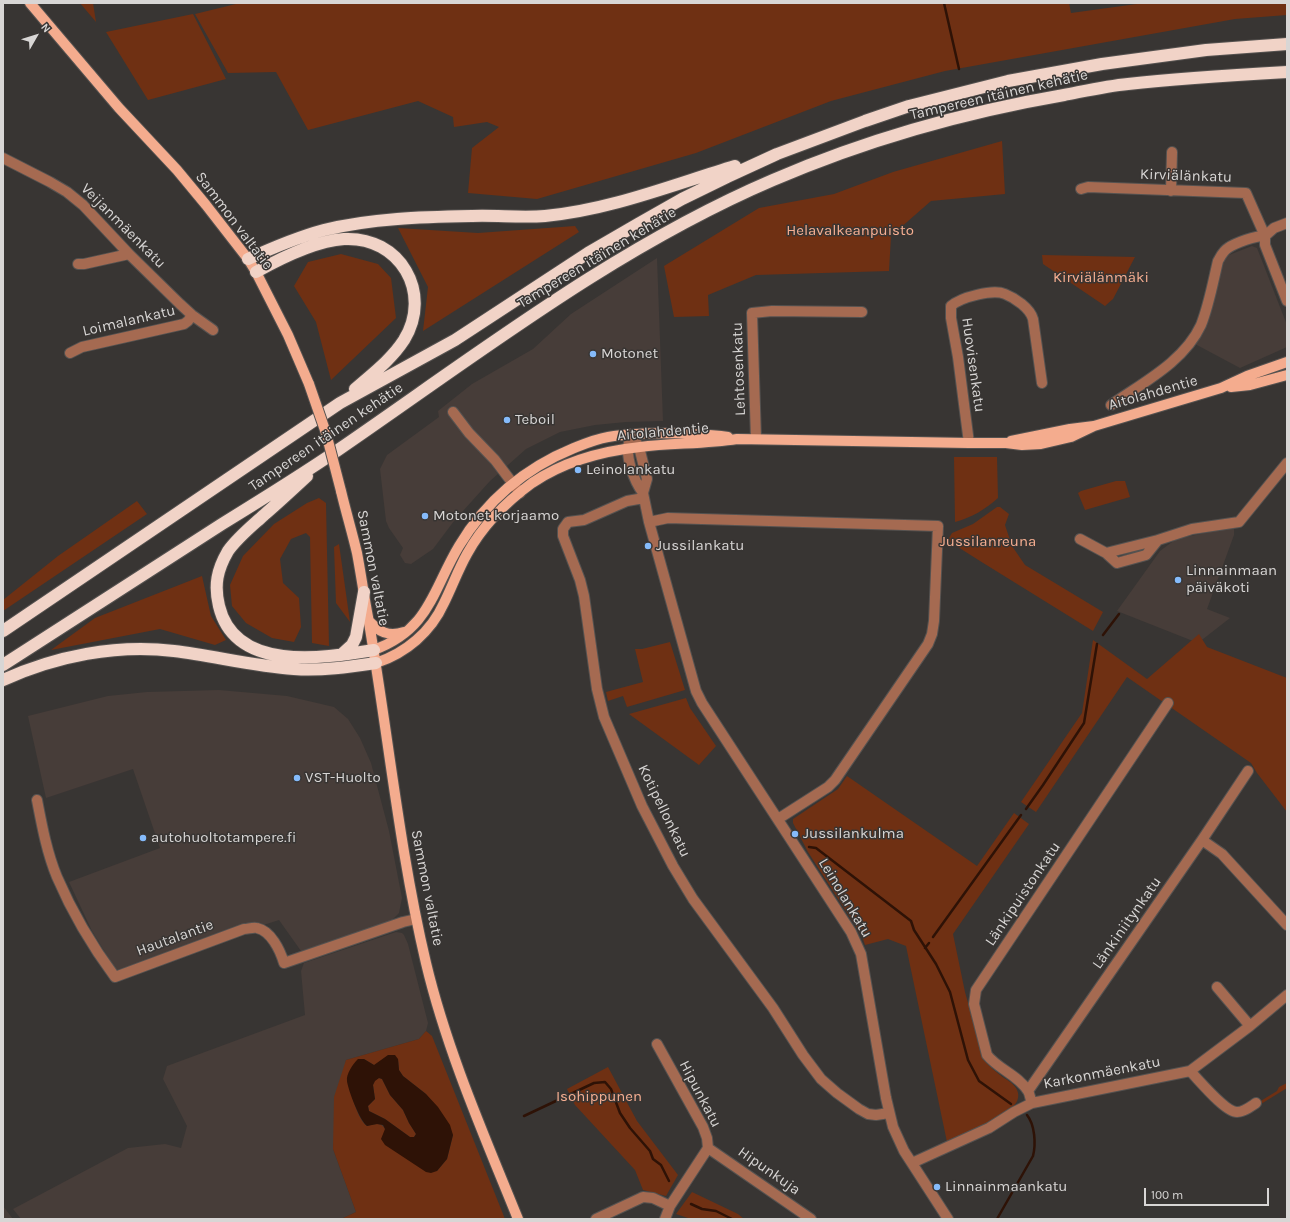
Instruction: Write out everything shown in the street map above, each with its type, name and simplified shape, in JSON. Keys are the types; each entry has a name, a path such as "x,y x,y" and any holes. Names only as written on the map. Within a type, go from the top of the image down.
{"highway":[{"name":"Tampereen itäinen kehätie","path":"3,631 340,403 454,340 588,253 638,224 682,199 777,154 828,134 908,106 1008,81 1102,64 1206,50 1287,44"},
{"name":"Tampereen itäinen kehätie","path":"3,665 334,453 526,320 650,243 690,220 737,196 782,176 824,160 916,128 960,116 1040,99 1125,84 1287,72"},
{"path":"248,259 291,241 323,231 350,225 446,216 544,216 600,207 777,154"},
{"path":"256,272 270,264 305,249 344,239 362,240 374,244 385,249 396,257 404,266 410,278 415,301 414,315 411,326 400,345 383,366 340,403"},
{"path":"334,453 237,540 229,551 223,562 216,586 220,610 224,621 236,637 245,645 271,654 300,657 341,656 374,650"},
{"path":"341,656 348,650 356,637 364,592"},
{"path":"3,680 25,670 66,658 88,653 132,649 173,651 295,669 321,669 376,663"}],"main road":[{"name":"Sammon valtatie","path":"30,3 119,108 177,170 248,259 288,335 309,384 326,433 357,554 374,650 398,812 416,919 438,1009 469,1099 518,1219"},
{"name":"Aitolahdentie","path":"376,663 387,660 412,644 431,625 444,605 467,553 480,533 499,511 533,483 556,470 589,457 639,447 736,439 1006,443 1022,438 1094,426 1221,388 1247,376 1287,362"},
{"name":"Aitolahdentie","path":"1221,388 1250,385 1287,375"},
{"name":"Aitolahdentie","path":"374,650 392,642 408,631 416,622 433,599 455,554 472,526 490,504 513,483 535,467 563,452 607,437 652,433 715,435 736,439"},
{"path":"368,620 381,632 386,634 395,634 408,631"}],"street":[{"path":"1171,191 1172,152"},
{"name":"Veijanmäenkatu","path":"3,158 67,192 83,205 129,254 192,315 213,330"},
{"name":"Kirviälänkatu","path":"1081,189 1088,187 1246,193 1265,236 1265,245 1287,301"},
{"path":"1111,405 1160,371 1182,353 1195,337 1205,314 1218,261 1227,248 1260,235 1265,236 1274,228 1287,222"},
{"path":"78,264 129,254"},
{"name":"Huovisenkatu","path":"969,443 958,357 951,318 951,306 956,301 979,295 995,293 1005,294 1027,308 1033,319 1042,383"},
{"name":"Lehtosenkatu","path":"756,439 752,313 772,311 862,312"},
{"name":"Loimalankatu","path":"70,353 82,347 184,324 192,315"},
{"path":"453,412 469,433 495,460 520,493"},
{"name":"Leinolankatu","path":"631,434 639,447 647,480 643,495"},
{"name":"Leinolankatu","path":"631,434 627,449 636,483 643,495 649,522 696,691 702,703 778,818 858,945 861,954 889,1113 896,1135 912,1164 948,1219"},
{"path":"1080,539 1106,553 1158,540 1192,529 1240,522 1287,463"},
{"name":"Kotipellonkatu","path":"643,495 584,520 568,522 564,529 563,536 580,580 584,596 597,689 604,717 642,806 673,866 693,899 773,1008 803,1056 822,1079 837,1093 859,1109 868,1114 876,1115 889,1113"},
{"path":"649,522 675,518 938,526 934,621 932,634 928,644 835,780 828,787 778,818"},
{"name":"Länkipuistonkatu","path":"1032,1103 1028,1091 1020,1082 992,1062 987,1055 974,1004 976,990 1168,703"},
{"name":"Länkiniitynkatu","path":"1028,1091 1248,771"},
{"name":"Hautalantie","path":"37,800 43,829 57,877 86,933 101,958 115,977 244,929 257,928 268,935 279,948 284,963 403,922 416,919"},
{"path":"1202,840 1222,854 1287,925"},
{"path":"1216,987 1250,1026"},
{"name":"Karkonmäenkatu","path":"912,1164 989,1128 1014,1112 1032,1103 1190,1071 1250,1026 1287,995"},
{"name":"Hipunkatu","path":"657,1044 708,1138 708,1148 670,1206 665,1219"},
{"path":"1190,1071 1227,1109 1236,1112 1244,1111 1256,1103"},
{"name":"Hipunkuja","path":"708,1148 721,1155 811,1219"},
{"path":"596,1219 643,1197 653,1198 670,1206"}],"shaded area":[{"path":"1252,246 1257,248 1287,325 1287,347 1240,368 1195,344 1202,333 1224,261 1229,255"},
{"path":"657,258 663,421 595,425 560,432 526,449 490,481 454,521 433,549 411,564 405,563 400,555 403,548 386,521 380,469 387,455 439,417 438,411 472,384 533,349 571,314"},
{"name":"Linnainmaan päiväkoti","path":"1234,527 1234,535 1207,609 1230,618 1198,643 1117,611 1160,551 1176,539"},
{"path":"219,690 287,696 334,707 348,719 360,738 371,763 389,831 402,898 399,913 390,922 301,951 279,920 117,972 92,931 69,882 160,848 133,769 46,798 28,716 108,696 147,692"},
{"path":"396,932 404,935 408,944 428,1023 426,1031 419,1039 346,1060 333,1149 356,1212 341,1219 21,1219 13,1209 128,1148 165,1144 181,1148 187,1126 163,1079 167,1066 305,1015 301,971 304,963"},
{"path":"388,1055 395,1055 398,1059 399,1070 403,1076 426,1094 438,1107 450,1125 453,1135 447,1159 437,1171 431,1173 426,1172 385,1145 381,1139 385,1129 383,1125 377,1124 367,1126 361,1118 350,1091 347,1078 352,1066 358,1059 364,1059 374,1065","holes":["379,1078 382,1079 390,1095 403,1110 416,1134 414,1137 410,1137 385,1119 369,1111 368,1106 375,1099 373,1085"]},
{"path":"3,1206 13,1219 3,1219"}],"green space":[{"path":"80,3 93,3 96,22"},
{"path":"240,3 1069,3 1071,13 1144,3 1287,3 1287,15 1235,19 945,71 831,101 696,153 537,199 468,193 472,148 499,127 487,122 454,127 453,117 418,101 308,130 276,72 228,73 195,14"},
{"path":"193,14 226,79 148,100 106,32"},
{"name":"Helavalkeanpuisto","path":"1002,141 1005,194 931,201 891,236 889,271 756,275 708,295 709,316 674,317 664,266 759,208 834,194 893,172"},
{"path":"575,226 579,232 423,331 428,287 398,228 478,233"},
{"path":"341,254 378,264 391,278 396,318 331,380 316,322 294,286 308,262"},
{"name":"Kirviälänmäki","path":"1042,255 1135,257 1113,299 1105,306 1043,264"},
{"path":"954,457 997,457 998,498 978,513 955,522"},
{"path":"1116,481 1125,481 1130,497 1085,510 1078,493"},
{"path":"319,498 326,503 329,646 312,643 310,537 306,533 291,539 280,559 283,583 299,598 301,627 294,642 272,638 246,623 232,606 230,585 243,556 274,524 307,503"},
{"path":"137,501 147,514 3,611 3,600 58,556"},
{"name":"Jussilanreuna","path":"997,507 1000,507 1009,514 1005,525 1012,546 1025,565 1103,612 1093,631 950,542 949,538 952,533 973,524"},
{"path":"339,544 350,622 336,603 334,547"},
{"path":"202,576 211,616 226,640 215,645 160,629 51,650 95,618"},
{"path":"1199,634 1207,647 1287,678 1287,812 1251,763 1127,677 1036,812 1021,802 1082,713 1093,640 1147,679"},
{"path":"670,642 685,690 627,707 623,696 608,701 606,692 643,682 635,649 642,649"},
{"path":"686,698 690,708 716,746 699,765 629,714"},
{"path":"847,776 977,866 1014,813 1029,824 953,934 965,992 984,1060 1016,1088 1018,1092 1018,1099 1011,1108 994,1120 947,1142 906,946 888,939 865,945 862,936 808,852 793,823 793,819 838,789"},
{"path":"426,1031 432,1036 505,1219 341,1219 356,1212 333,1149 334,1097 346,1060 419,1039","holes":["364,1059 374,1065 398,1059 399,1070 403,1076 426,1094 453,1135 447,1159 437,1171 382,1125 375,1124 367,1126 360,1118 347,1080"]},
{"name":"Isohippunen","path":"608,1067 637,1121 678,1175 666,1196 643,1190 635,1170 575,1105 567,1089"},
{"path":"379,1078 382,1079 390,1095 403,1110 416,1134 414,1137 410,1137 385,1119 369,1111 368,1106 375,1099 373,1085 375,1080"},
{"path":"1287,1083 1287,1088 1261,1104 1259,1102 1277,1091 1279,1087"},
{"path":"692,1192 738,1214 744,1219 691,1219 676,1214"}],"waterway":[{"path":"944,3 959,69"},
{"path":"1103,635 1119,614"},
{"path":"1026,809 1084,723 1097,644"},
{"path":"933,937 1021,815"},
{"path":"809,847 816,848 911,921 914,930 936,964 950,992 968,1060 979,1081 1011,1104"},
{"path":"925,948 929,943"},
{"path":"524,1116 594,1083 605,1082 611,1089 620,1113 630,1128 650,1151 653,1159 661,1165 669,1181"},
{"path":"997,1219 1033,1156 1034,1135 1032,1124 1027,1115"},
{"path":"691,1204 702,1209 716,1211 732,1219"}],"place":[{"name":"Motonet","path":"593,354"},
{"name":"Teboil","path":"507,420"},
{"name":"Leinolankatu","path":"578,470"},
{"name":"Motonet korjaamo","path":"425,516"},
{"name":"Jussilankatu","path":"648,546"},
{"name":"Linnainmaan päiväkoti","path":"1178,580"},
{"name":"VST-Huolto","path":"297,778"},
{"name":"Jussilankulma","path":"795,834"},
{"name":"autohuoltotampere.fi","path":"143,838"},
{"name":"Linnainmaankatu","path":"937,1187"}]}
